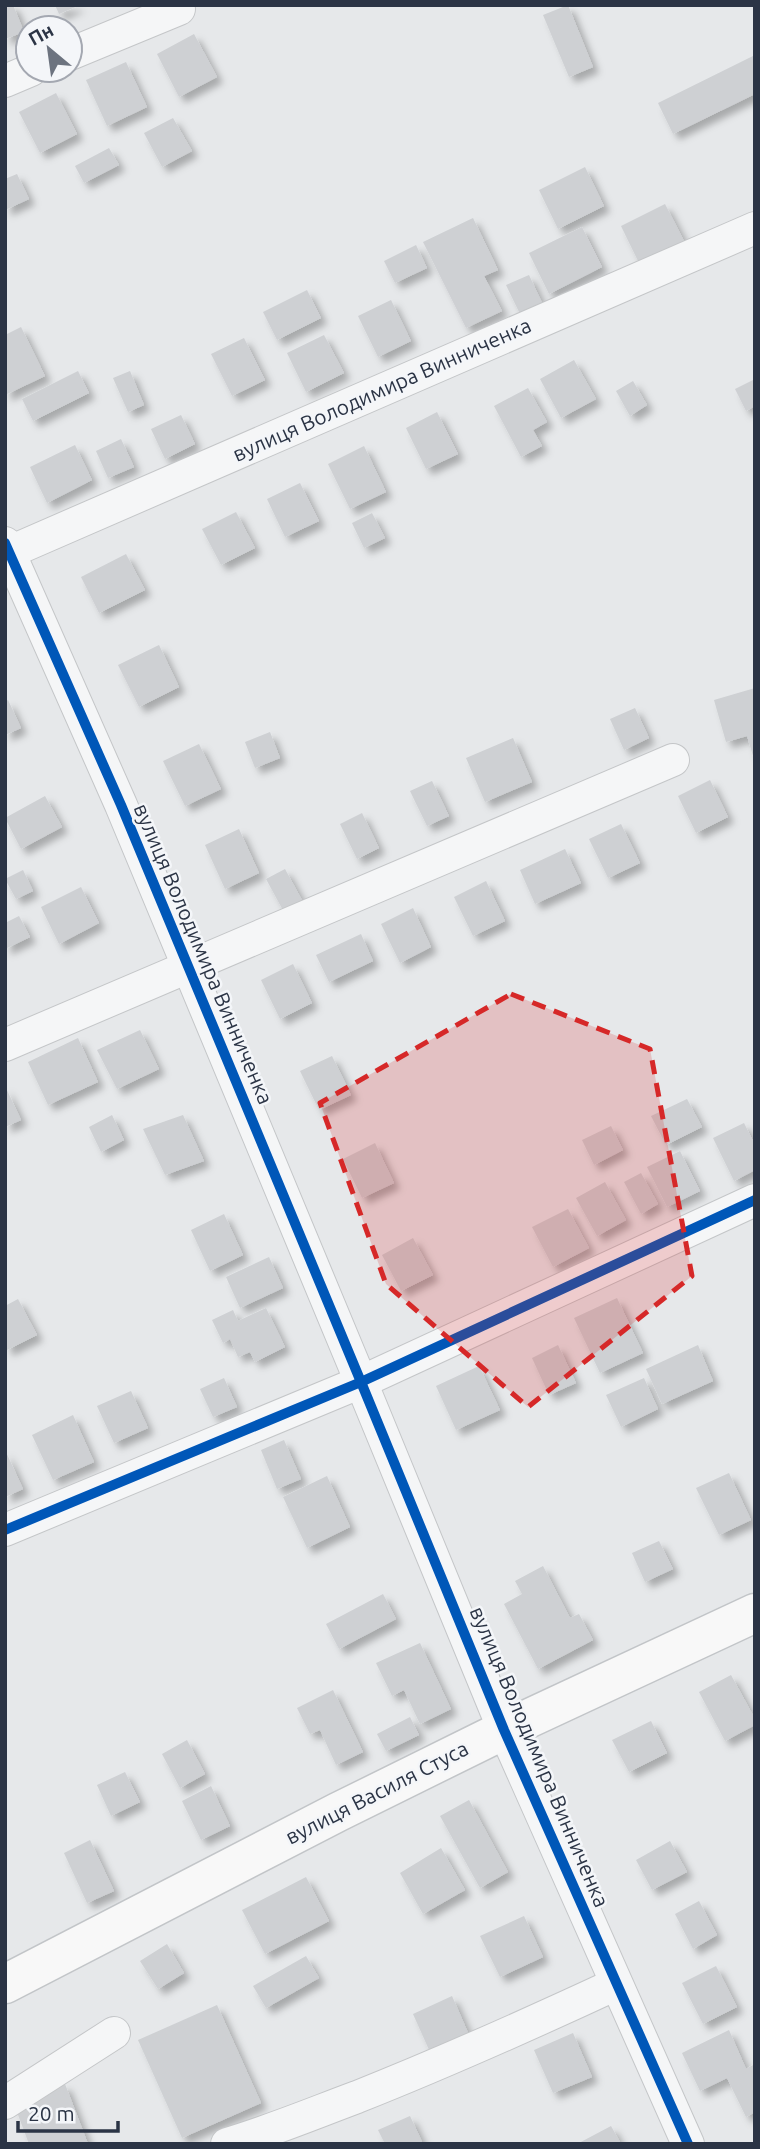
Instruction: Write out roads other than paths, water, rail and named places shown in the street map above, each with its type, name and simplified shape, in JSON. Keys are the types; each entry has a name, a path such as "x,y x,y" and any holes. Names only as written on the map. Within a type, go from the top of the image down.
{"main road":[{"name":"вулиця Василя Стуса","path":"5,1984 338,1812 504,1730 755,1613"}],"street":[{"path":"84,48 179,9"},
{"name":"вулиця Володимира Винниченка","path":"688,2144 504,1730 121,805 7,550 755,228"},
{"name":"вулиця Володимира Винниченка","path":"5,1045 673,760"},
{"path":"5,1530 361,1382 755,1200"},
{"path":"227,2144 263,2133 422,2070 616,1984"},
{"path":"5,2103 114,2033"}]}
